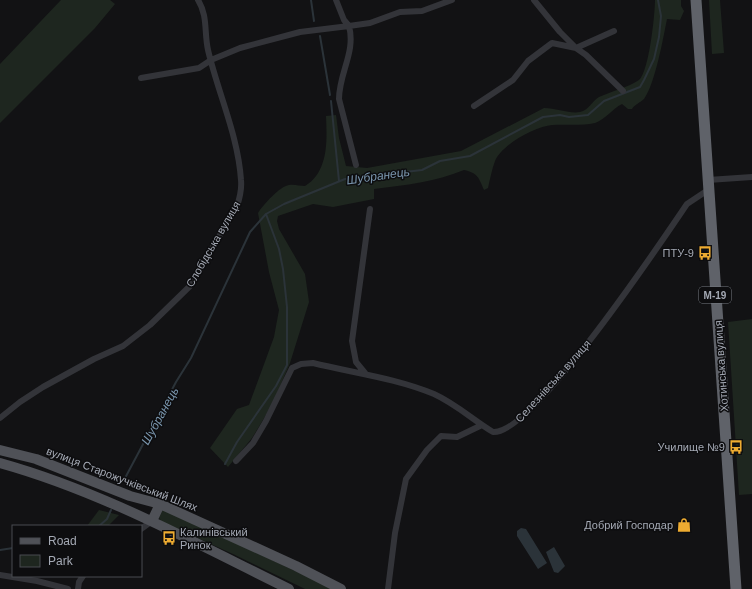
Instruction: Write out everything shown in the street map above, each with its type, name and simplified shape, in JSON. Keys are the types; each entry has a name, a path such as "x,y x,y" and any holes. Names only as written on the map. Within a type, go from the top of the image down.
{"highway":[{"name":"Хотинська вулиця","path":"696,0 736,589"}],"main road":[{"name":"вулиця Старожучківський Шлях","path":"0,450 36,459 108,486 130,496 160,504 296,566 340,589"},
{"path":"32,472 36,459"},
{"path":"0,463 32,472 126,510 289,589"},
{"path":"152,522 160,504"}],"street":[{"name":"Слобідська вулиця","path":"0,418 20,402 43,388 130,341 190,286 242,194 238,161 206,40 206,18 198,0"},
{"path":"336,0 344,20 349,26 352,46 339,89 339,99 356,165"},
{"path":"141,78 199,68 211,60 240,48 300,32 370,23 400,12 422,11 452,0"},
{"path":"534,0 560,32 623,91"},
{"path":"474,106 513,80 528,61 552,42 576,48 614,31"},
{"path":"708,185 752,177"},
{"name":"Селезнівська вулиця","path":"236,461 253,443 266,421 292,368 302,364 313,363 342,370 365,373 434,394 452,403 493,432 500,433 529,410 581,353 687,204 708,185"},
{"path":"365,373 356,362 352,341 370,209"},
{"path":"388,589 395,533 406,479 427,450 441,436 457,437 482,425"},
{"path":"142,528 152,522"},
{"path":"0,575 12,577"},
{"path":"12,577 37,581 68,589"},
{"path":"78,589 79,582 82,577"}],"green space":[{"path":"61,0 110,0 115,4 95,28 0,123 0,64"},
{"path":"655,0 681,0 681,6 684,11 680,20 667,19 652,83 644,99 632,109 628,109 622,104 595,123 545,126 520,137 504,149 499,155 494,164 488,188 484,190 481,182 475,174 464,170 431,180 374,189 374,199 333,207 313,204 278,216 277,221 279,229 305,274 309,302 290,363 272,405 252,438 228,467 210,448 237,409 249,405 274,337 279,310 269,272 258,213 277,192 285,186 305,186 313,180 319,172 325,154 327,135 326,116 336,115 339,138 346,166 367,168 461,151 544,108 572,112 583,111 599,97 634,83 643,75 651,42"},
{"path":"709,0 720,0 724,53 712,54"},
{"path":"752,319 752,494 739,495 728,322"},
{"path":"99,510 119,515 109,525 88,525"},
{"path":"162,511 167,511 334,589 305,589 162,522 159,518"}],"shaded area":[{"path":"521,528 526,529 547,563 538,569 517,536 517,531"},
{"path":"554,547 565,566 558,573 554,572 546,552"}],"waterway":[{"path":"311,0 314,21"},
{"name":"Шубранець","path":"124,480 176,382 191,358 250,232 266,214 284,204 345,179 422,170 440,161 470,156 543,117 560,115 569,117 588,115 604,101 640,87 654,59 659,37 661,16 658,0"},
{"path":"320,36 330,95"},
{"path":"331,101 339,181"},
{"path":"225,464 237,442 276,386 287,365 287,307 283,269 279,249 266,214"},
{"name":"Шубранець","path":"100,525 107,519 111,510"},
{"name":"Шубранець","path":"0,550 12,548"}],"place":[{"name":"ПТУ-9","path":"705,253"},
{"name":"Училище №9","path":"736,447"},
{"name":"Добрий Господар","path":"684,525"},
{"name":"Калинівський Ринок","path":"169,538"}]}
